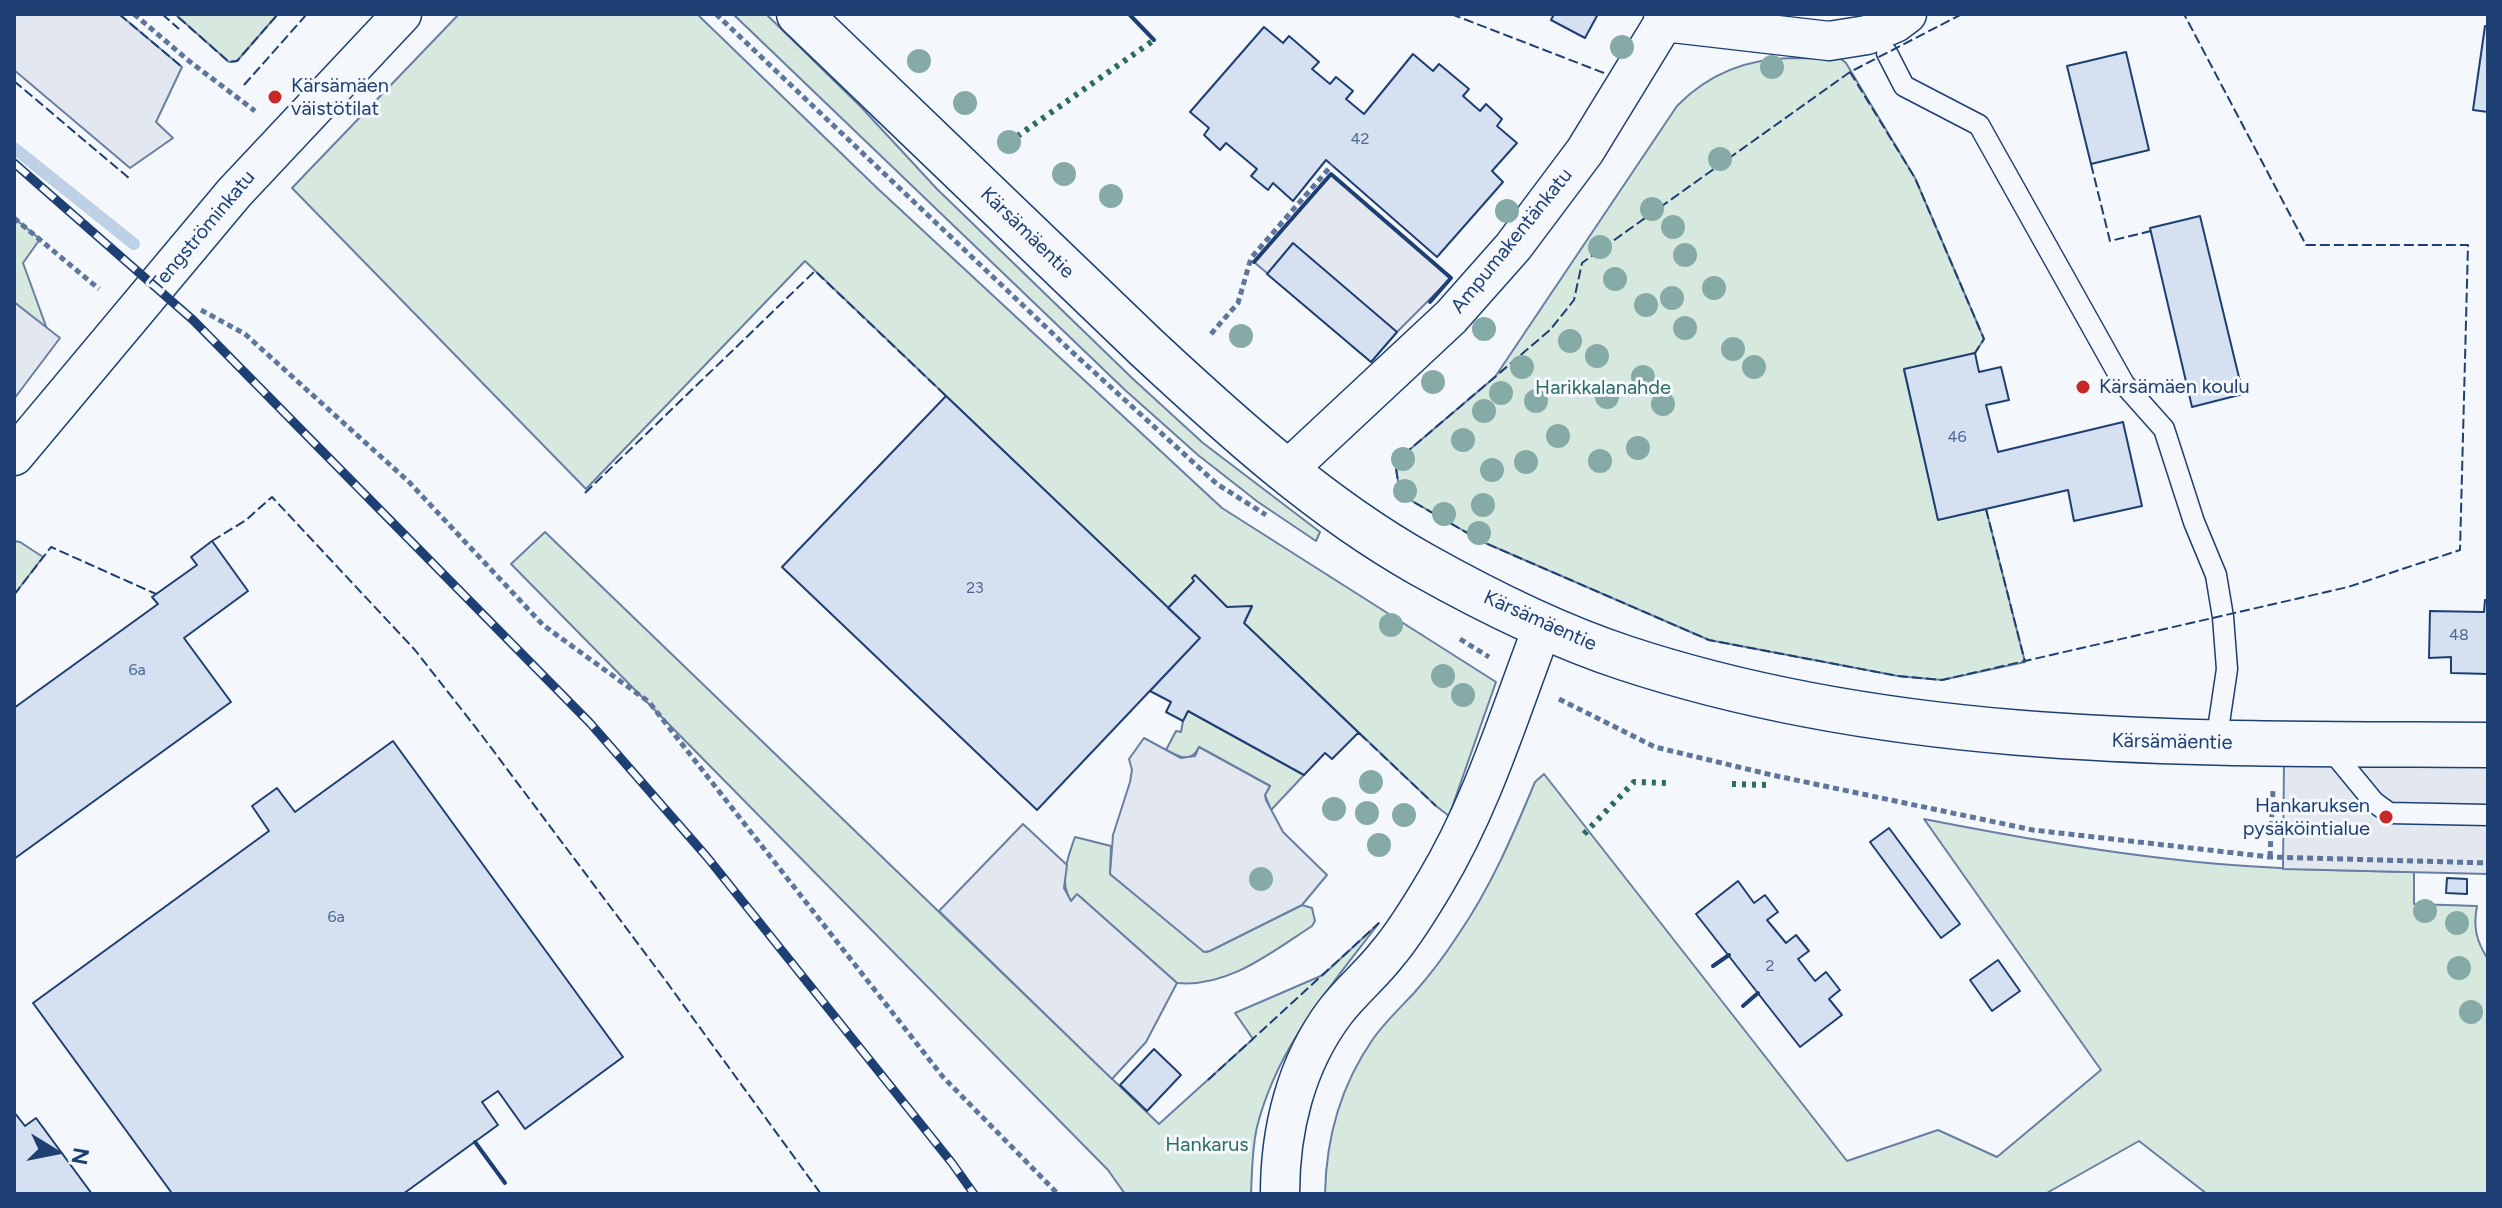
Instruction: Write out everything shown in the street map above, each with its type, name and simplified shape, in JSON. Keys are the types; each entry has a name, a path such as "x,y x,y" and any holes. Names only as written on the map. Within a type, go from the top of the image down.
{"street":[{"name":"Tengströminkatu","path":"14,456 234,193 402,14"},
{"name":"Kärsämäentie","path":"799,14 1157,358 1286,471 1420,563 1543,626 1621,657 1694,680 1771,699 2013,734 2216,743 2488,745"},
{"path":"1663,18 1829,41 1867,35 1907,14"},
{"name":"Ampumakentänkatu","path":"1286,471 1451,317 1513,247 1585,151 1663,18"},
{"path":"1280,1194 1280,1156 1290,1109 1305,1062 1335,1012 1390,952 1435,883 1470,819 1543,626"}],"lane":[{"path":"1887,53 1904,86 1979,125 2124,384 2164,429 2194,522 2216,575 2223,617 2227,669 2216,743"},
{"path":"2326,744 2374,802 2389,813 2488,815"}],"path":[{"path":"134,14 259,114"},
{"path":"1211,334 1238,303 1251,258 1332,165"},
{"path":"14,218 102,291"},
{"path":"201,310 245,334 409,482 543,625 649,702 943,1077 1058,1194"},
{"path":"2270,857 2273,789"}],"green space":[{"path":"175,14 278,14 237,61 229,62"},
{"path":"459,14 697,14 876,187 1222,508 1496,682 1449,816 1244,623 1252,607 1227,607 1195,576 1194,581 1168,608 805,261 586,489 292,188"},
{"path":"733,14 766,14 862,108 937,189 1132,378 1203,443 1320,532 1316,541 1258,502 1198,455 1125,390"},
{"name":"Harikkalanahde","path":"1841,59 1846,63 1915,178 1984,339 1975,353 1904,370 1938,519 1986,509 2025,662 1942,680 1898,676 1709,640 1483,542 1400,494 1395,462 1495,377 1677,106 1689,94 1731,70 1762,61"},
{"path":"14,218 40,239 23,263 47,329 14,302"},
{"name":"Hankarus","path":"545,532 1159,1124 1253,1039 1235,1013 1323,975 1379,923 1307,1019 1278,1070 1257,1127 1251,1194 1125,1194 1108,1170 511,564"},
{"path":"14,541 43,557 14,595"},
{"path":"1188,711 1304,775 1271,810 1265,795 1270,786 1199,747 1189,757 1180,757 1166,750 1176,731 1181,732"},
{"path":"1544,774 1847,1161 1938,1130 1997,1157 2101,1070 1924,819 2077,847 2200,862 2414,872 2414,904 2477,906 2476,934 2488,959 2488,1194 2207,1194 2139,1141 2045,1194 1325,1194 1332,1132 1352,1075 1378,1033 1432,972 1470,917 1501,860 1535,782"},
{"path":"1075,837 1111,846 1110,874 1207,952 1302,905 1312,908 1315,921 1265,957 1232,974 1196,983 1177,983 1078,895 1071,901 1065,877"}],"shaded area":[{"path":"14,14 119,14 182,67 156,122 173,138 130,168 14,70"},
{"path":"1331,174 1451,278 1371,362 1254,262"},
{"path":"14,302 60,338 14,399"},
{"path":"1144,738 1181,758 1195,756 1199,747 1270,786 1266,800 1283,832 1327,875 1302,905 1204,952 1110,874 1113,835 1132,770 1129,759"},
{"name":"Hankaruksen pysäköintialue","path":"2284,760 2488,765 2488,874 2283,869"},
{"path":"1023,824 1067,865 1064,888 1071,901 1077,894 1177,983 1146,1042 1112,1079 939,911"}],"building":[{"path":"1554,14 1598,14 1585,38 1551,20"},
{"path":"2485,26 2488,26 2488,112 2473,110"},
{"path":"1264,27 1283,43 1289,36 1319,62 1312,69 1330,84 1336,77 1353,91 1346,99 1364,114 1413,54 1433,71 1439,64 1469,89 1463,96 1480,111 1486,104 1502,119 1497,126 1517,143 1492,171 1503,182 1437,257 1326,160 1293,201 1273,183 1268,190 1251,176 1257,169 1226,143 1220,150 1204,135 1209,128 1190,112"},
{"path":"2126,52 2149,150 2091,164 2067,66"},
{"path":"2200,216 2243,394 2192,407 2150,228"},
{"path":"1293,243 1397,332 1371,362 1267,274"},
{"path":"1975,353 1979,372 2001,367 2009,400 1986,405 1998,452 2123,422 2142,506 2074,521 2068,490 1938,520 1904,369"},
{"path":"946,396 1200,638 1037,810 782,567"},
{"path":"212,541 248,591 184,638 231,702 14,859 14,708 158,604 152,597 197,565 191,557"},
{"path":"1195,575 1227,607 1252,606 1244,623 1360,734 1332,759 1325,753 1304,775 1188,711 1183,721 1166,712 1171,702 1150,691 1200,638 1168,608 1194,581 1192,578"},
{"path":"2485,600 2488,600 2488,674 2451,673 2451,657 2429,658 2430,611 2484,612"},
{"path":"393,741 623,1057 525,1129 498,1091 482,1102 498,1125 403,1194 169,1194 171,1192 33,1003 269,831 252,806 277,788 295,812"},
{"path":"1889,828 1960,924 1941,938 1870,842"},
{"path":"2447,878 2467,879 2467,894 2446,893"},
{"path":"1738,881 1754,903 1765,895 1778,912 1767,920 1786,943 1796,935 1809,951 1798,959 1815,981 1826,972 1840,990 1829,999 1842,1015 1800,1047 1696,914"},
{"path":"1998,960 2020,991 1992,1011 1970,980"},
{"path":"1154,1049 1181,1075 1147,1111 1120,1085"},
{"path":"14,1112 25,1126 36,1118 92,1194 14,1194"}],"waterway":[{"path":"14,148 134,244"}],"railway":[{"path":"14,163 193,320 590,723 707,857 974,1194"}],"hedge":[{"path":"1009,142 1154,40"},
{"path":"1584,834 1634,782 1669,783"},
{"path":"1732,784 1769,785"}],"fence":[{"path":"119,14 182,67"},
{"path":"162,14 179,29"},
{"path":"178,17 229,62 237,61 278,14"},
{"path":"244,85 307,14"},
{"path":"1451,14 1604,73"},
{"path":"1962,14 1850,72 1582,263 1574,300 1550,330 1395,462 1400,494 1483,542 1709,640 1898,676 1942,680 2348,587 2460,550 2468,245 2306,245 2184,14"},
{"path":"1850,72 1915,178 1984,339 1975,353"},
{"path":"14,81 130,179"},
{"path":"2091,164 2110,241 2151,231"},
{"path":"585,493 815,271 946,396"},
{"path":"212,541 246,520 272,497 415,650 663,977 821,1194"},
{"path":"1986,509 2025,662"},
{"path":"14,595 51,547 156,594"},
{"path":"1360,734 1436,806"},
{"path":"1208,1080 1379,923"}],"wall":[{"path":"1129,14 1154,40"},
{"path":"1254,262 1331,174 1451,278 1430,302"},
{"path":"1713,966 1729,955"},
{"path":"1743,1006 1758,993"},
{"path":"475,1142 505,1183"}],"place":[{"name":"Kärsämäen väistötilat","path":"275,97"},
{"name":"Kärsämäen koulu","path":"2083,387"},
{"name":"Hankaruksen pysäköintialue","path":"2386,817"}]}
